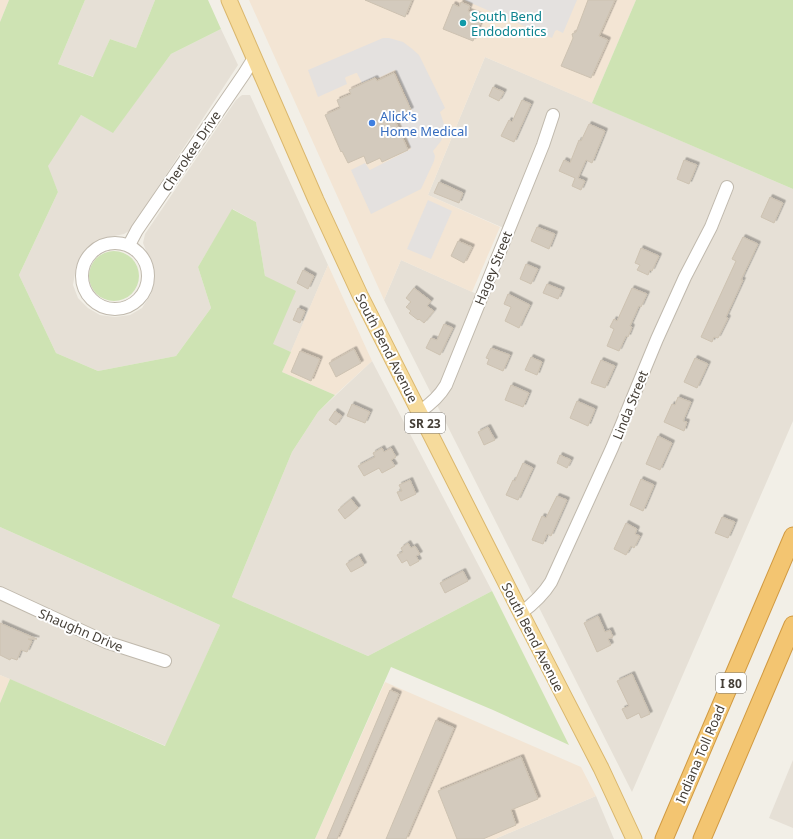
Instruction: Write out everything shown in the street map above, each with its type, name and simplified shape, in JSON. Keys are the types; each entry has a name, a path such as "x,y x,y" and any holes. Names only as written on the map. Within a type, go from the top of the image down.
{"highway":[{"name":"Indiana Toll Road","path":"666,834 793,536"},
{"name":"I 80","path":"702,839 793,625"}],"main road":[{"name":"South Bend Avenue","path":"229,0 322,213 360,295 601,768 634,839"}],"street":[{"name":"Cherokee Drive","path":"129,245 137,230 254,58"},
{"name":"Hagey Street","path":"419,412 430,405 438,397 446,385 543,145 553,115"},
{"name":"Linda Street","path":"521,613 545,592 551,582 612,448 657,339 685,277 711,227 727,188"},
{"path":"109,243 129,245 137,251 147,266 147,285 143,294 136,301 119,309 110,309 100,306 92,300 84,286 82,271 85,261 99,246 109,243"},
{"name":"Shaughn Drive","path":"0,593 106,642 165,661"}],"shaded area":[{"path":"0,0 9,0 0,22"},
{"path":"85,0 155,0 136,48 110,39 94,77 58,64"},
{"path":"249,0 636,0 592,103 485,57 428,195 500,227 472,292 401,260 384,300"},
{"path":"464,0 577,0 563,33 557,30 552,38"},
{"path":"221,29 238,65 129,231 124,234 95,242 85,250 76,267 73,285 78,298 88,308 100,315 115,317 130,315 142,308 151,294 154,279 153,268 143,243 145,234 236,100 242,95 250,95 328,265 291,352 273,345 265,276 256,222 233,209 198,267 211,308 176,356 98,371 56,353 19,275 58,192 47,166 81,115 113,132 171,54"},
{"path":"383,38 403,42 419,55 445,108 440,112 445,132 441,141 433,151 435,156 434,161 421,189 371,214 351,170 365,163 370,170 411,149 400,123 411,117 413,113 395,70 378,78 375,77 362,83 356,73 345,78 347,84 318,97 308,70"},
{"path":"485,57 793,189 793,421 632,792 384,300 401,260 488,299 515,233 428,195"},
{"path":"428,200 452,211 431,259 407,249"},
{"path":"328,265 372,361 335,395 282,372"},
{"path":"372,361 492,591 368,656 232,597 292,452 318,412"},
{"path":"0,527 220,625 166,746 0,675"},
{"path":"0,675 10,679 0,703"},
{"path":"385,682 581,767 596,796 495,839 315,839"},
{"path":"793,760 793,828 769,818"},
{"path":"596,796 614,839 495,839"}],"green space":[{"path":"9,0 85,0 58,64 93,77 110,39 136,48 155,0 208,0 221,29 171,54 113,133 81,115 48,166 58,192 19,275 56,353 98,371 176,356 211,308 198,267 232,209 256,222 265,276 296,291 273,344 291,352 282,372 335,395 318,412 292,452 232,597 368,656 492,591 569,745 493,710 391,667 315,839 0,839 0,703 10,679 165,746 220,625 0,527 0,22"},
{"path":"636,0 793,0 793,189 592,103"},
{"path":"114,251 123,253 134,262 139,276 137,285 128,296 114,301 105,299 94,290 89,276 91,267 100,256"}],"building":[{"path":"365,0 412,0 405,17"},
{"path":"588,0 615,0 599,36 608,40 591,78 561,66 573,38 572,34 576,32"},
{"name":"South Bend Endodontics","path":"461,2 470,6 468,11 483,17 473,41 443,29 453,4 459,7"},
{"path":"394,73 411,110 404,113 406,118 396,123 408,150 382,162 380,158 367,164 364,156 348,163 342,151 341,152 325,115 340,108 337,100 351,94 349,90 375,78 377,81"},
{"path":"493,87 504,92 499,101 489,96"},
{"path":"522,100 531,104 514,142 501,136 509,120 512,122"},
{"path":"589,124 605,131 592,163 586,160 578,178 585,181 581,190 572,186 575,178 559,171 564,160 570,163 579,140 581,141"},
{"path":"684,160 697,165 689,184 677,179"},
{"path":"439,182 463,193 459,203 434,193"},
{"path":"770,197 783,203 774,223 761,217"},
{"path":"537,227 555,234 549,249 531,241"},
{"path":"743,237 758,244 726,317 728,318 718,338 714,337 712,342 701,337 736,261 732,259"},
{"path":"458,241 472,247 464,263 451,256"},
{"path":"641,248 659,256 652,271 650,270 648,275 637,270 640,265 635,263"},
{"path":"526,264 538,269 531,284 520,279"},
{"path":"303,270 314,276 308,289 297,283"},
{"path":"547,284 562,290 558,299 543,293"},
{"path":"414,288 431,301 427,306 434,311 424,323 409,313 411,311 406,307 411,302 406,298"},
{"path":"632,288 647,294 641,307 639,306 630,326 632,327 628,337 626,336 619,351 607,346 614,329 610,327 614,319 617,321"},
{"path":"508,294 530,305 519,328 505,321 511,307 504,304"},
{"path":"298,308 305,311 300,323 293,320"},
{"path":"444,324 453,328 440,355 426,348 431,338 437,340"},
{"path":"491,348 510,355 503,371 487,364 489,359 486,358"},
{"path":"354,349 361,363 336,377 329,363"},
{"path":"300,351 320,359 311,381 291,372"},
{"path":"531,357 542,362 537,375 525,370"},
{"path":"695,358 708,364 697,388 684,382"},
{"path":"601,360 615,366 605,388 591,383"},
{"path":"511,385 529,393 523,407 505,400"},
{"path":"678,397 691,402 683,421 687,422 684,431 664,422 672,404 675,405"},
{"path":"577,401 595,409 588,426 570,418"},
{"path":"352,404 370,412 365,423 347,416"},
{"path":"335,411 342,416 336,425 329,420"},
{"path":"488,427 495,440 484,445 478,432"},
{"path":"658,436 672,443 660,470 646,464"},
{"path":"382,448 384,452 391,448 396,457 391,460 395,466 382,473 379,468 364,476 358,466 375,457 373,453"},
{"path":"560,455 571,460 567,468 557,463"},
{"path":"523,463 533,468 518,500 506,495 513,480 515,481"},
{"path":"641,479 654,485 643,511 630,505"},
{"path":"410,480 416,494 401,501 397,492 402,491 399,485"},
{"path":"557,496 567,500 551,536 547,534 543,544 532,540 542,516 546,518"},
{"path":"351,499 358,508 345,519 338,510"},
{"path":"722,517 735,522 728,538 715,533"},
{"path":"626,523 637,529 635,534 640,536 634,548 631,546 626,555 614,549"},
{"path":"408,543 411,548 415,546 420,554 416,556 419,561 410,566 407,560 402,563 397,555 403,552 401,548"},
{"path":"359,556 364,565 351,572 346,564"},
{"path":"463,571 468,581 445,593 440,583"},
{"path":"598,616 605,632 610,630 613,637 608,639 611,645 597,652 584,623"},
{"path":"0,623 37,639 28,639 32,641 27,652 21,650 17,660 11,658 10,660 0,655"},
{"path":"632,674 650,714 641,718 639,713 627,719 622,709 629,706 617,681"},
{"path":"390,690 399,694 337,839 327,839"},
{"path":"436,720 454,728 406,839 386,839"},
{"path":"521,757 538,799 511,810 516,825 483,839 457,839 438,791"}],"place":[{"name":"South Bend Endodontics","path":"463,23"},
{"name":"Alick's Home Medical","path":"372,123"}]}
